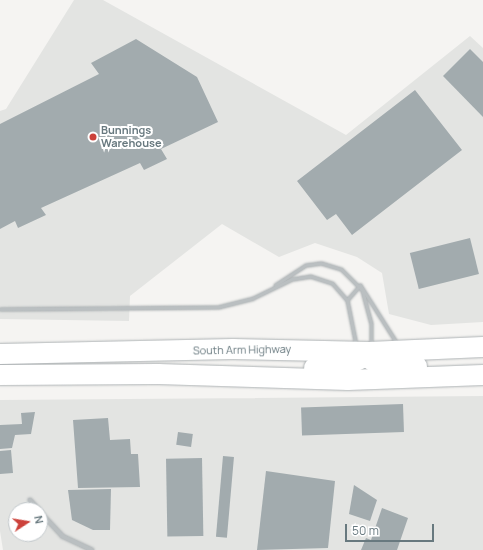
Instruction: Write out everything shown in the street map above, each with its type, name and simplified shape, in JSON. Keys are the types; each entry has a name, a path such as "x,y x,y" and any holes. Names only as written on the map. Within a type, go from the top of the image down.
{"main road":[{"name":"South Arm Highway","path":"0,354 234,349 364,353 483,347"},
{"path":"241,376 290,367 333,368 364,353 383,365 483,366"},
{"path":"0,375 241,376 348,380 483,376"}],"street":[{"path":"48,521 62,536 92,550"}],"lane":[{"path":"273,288 293,271 315,263 341,269 360,285 377,308 392,338 412,351"},
{"path":"0,309 200,309 235,304 302,276 321,278 332,283 347,300 364,353"},
{"path":"347,300 360,285"},
{"path":"360,285 371,323 364,353"}],"shaded area":[{"path":"74,0 103,0 346,135 470,36 483,48 483,322 431,325 389,314 382,273 357,257 315,243 279,257 222,224 130,296 129,321 0,319 0,111 6,109"},
{"path":"483,396 483,550 3,550 0,531 0,400"}],"building":[{"name":"Bunnings Warehouse","path":"136,39 197,77 218,122 161,149 167,159 144,170 140,163 41,208 46,215 18,228 15,221 0,229 0,124 99,74 91,63"},
{"path":"470,49 483,62 483,117 443,76"},
{"path":"415,90 462,150 352,235 336,214 327,220 297,181"},
{"path":"470,238 479,274 419,289 410,253"},
{"path":"403,404 404,432 302,436 301,408"},
{"path":"35,412 31,434 15,435 12,448 0,449 0,425 22,424 21,413"},
{"path":"108,418 110,440 130,439 131,454 138,454 140,487 78,488 73,420"},
{"path":"178,432 193,434 191,447 176,445"},
{"path":"11,450 13,473 0,474 0,451"},
{"path":"223,456 234,457 227,538 216,537"},
{"path":"202,458 203,536 167,537 166,459"},
{"path":"266,471 335,481 328,548 257,550"},
{"path":"354,485 377,500 370,521 349,514"},
{"path":"111,489 110,530 93,530 72,520 68,490"},
{"path":"382,508 408,518 397,550 361,550 366,538 371,540"}],"place":[{"name":"Bunnings Warehouse","path":"93,137"}]}
